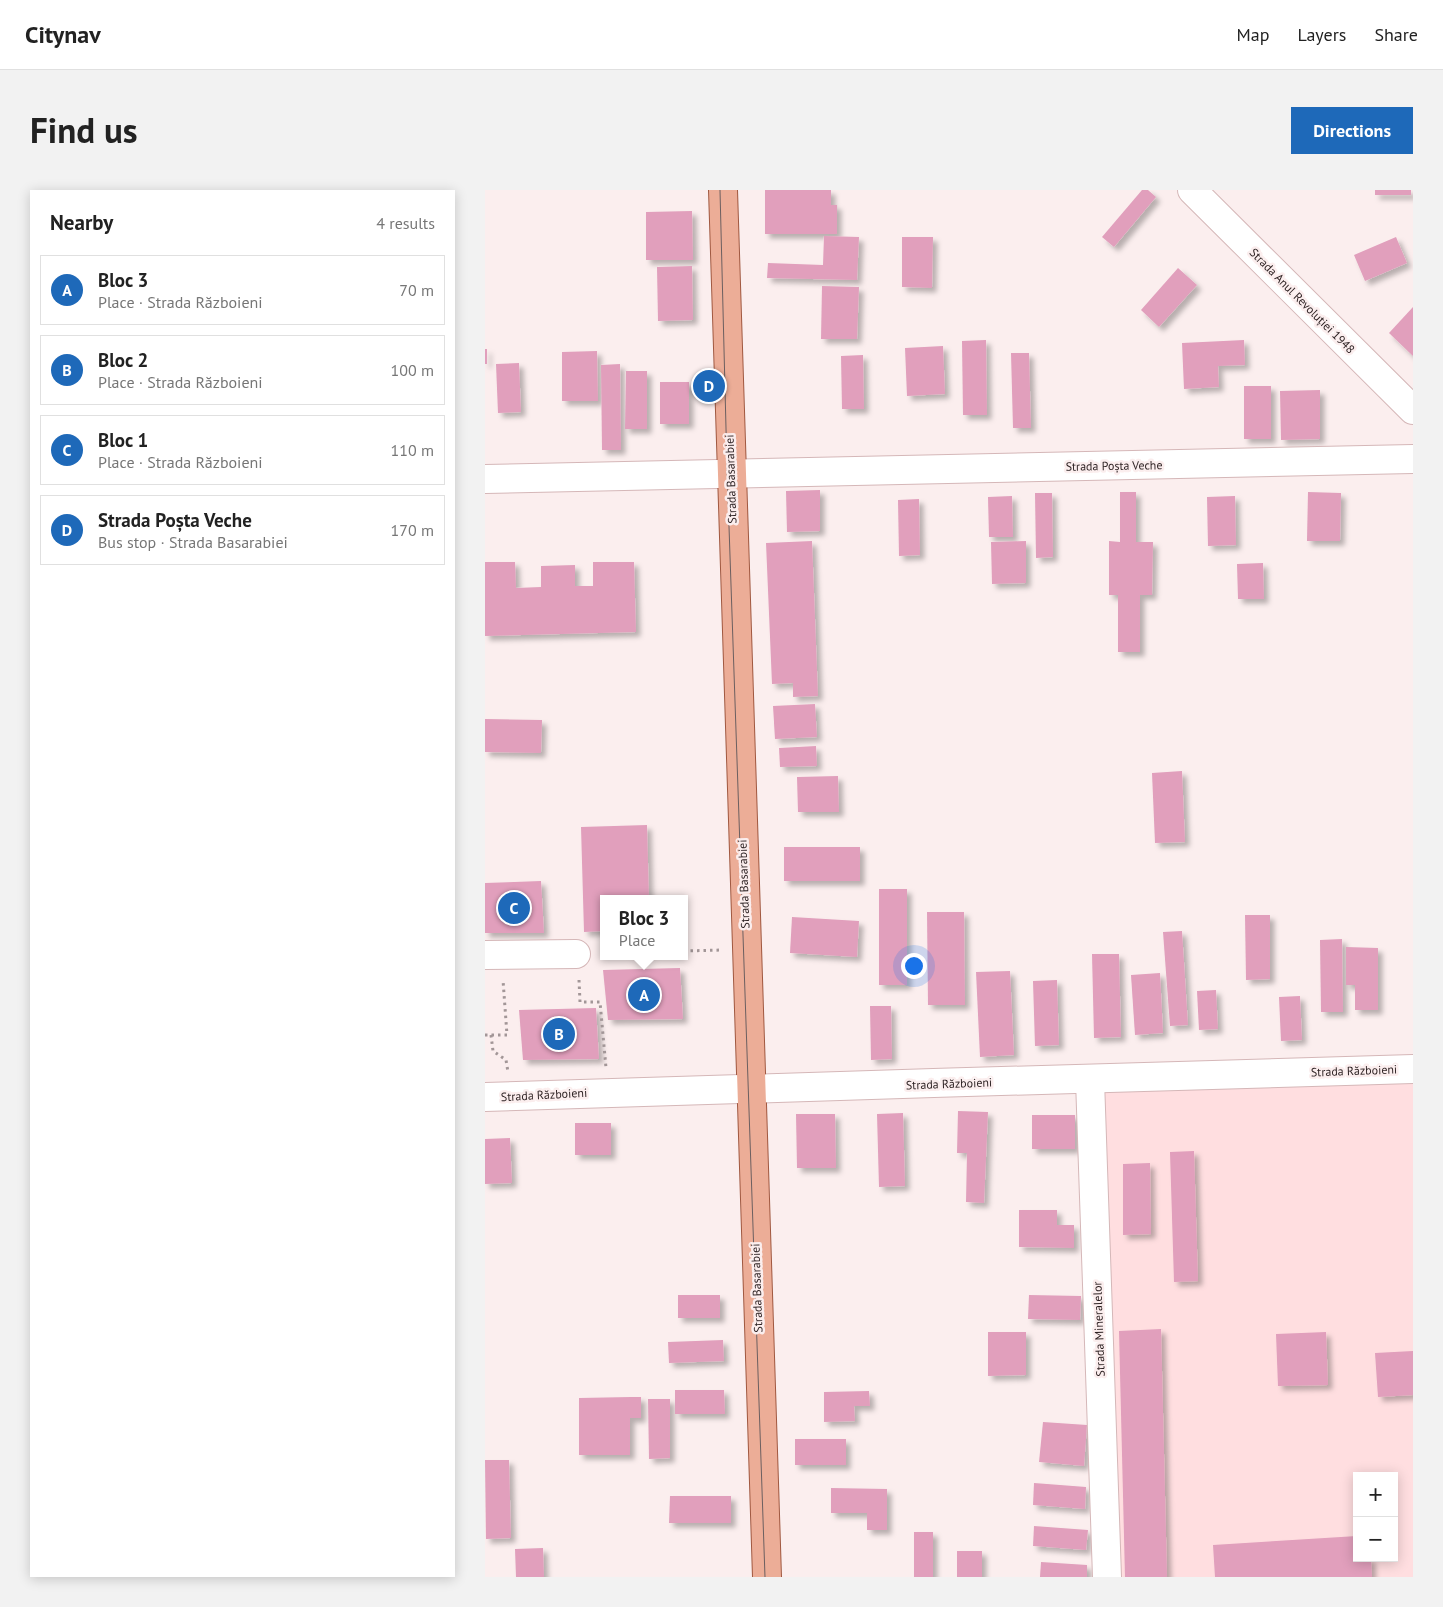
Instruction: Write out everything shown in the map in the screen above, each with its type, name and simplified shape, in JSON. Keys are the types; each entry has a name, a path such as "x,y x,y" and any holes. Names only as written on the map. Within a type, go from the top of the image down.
{"main road":[{"name":"Strada Basarabiei","path":"723,190 730,474 767,1577"}],"street":[{"name":"Strada Anul Revoluției 1948","path":"1191,190 1413,410"},
{"name":"Strada Poșta Veche","path":"485,479 1413,459"},
{"path":"493,955 576,954"},
{"name":"Strada Războieni","path":"485,1097 1413,1069"},
{"name":"Strada Mineralelor","path":"1090,1080 1107,1577"}],"path":[{"path":"688,951 746,949"},
{"path":"576,954 581,1002 600,1002 609,1092"},
{"path":"485,1035 507,1035 493,955"},
{"path":"491,1035 493,1052 506,1060 513,1096"}],"shaded area":[{"path":"1413,1078 1413,1577 1117,1577 1099,1093"}],"building":[{"path":"765,190 831,190 831,205 837,205 837,234 765,234"},
{"path":"1142,190 1148,190 1156,197 1114,247 1102,237"},
{"path":"1375,190 1411,190 1411,195 1375,195"},
{"path":"692,211 693,260 646,260 646,212"},
{"path":"824,236 859,237 857,280 767,278 768,263 823,265"},
{"path":"902,237 933,237 932,288 902,287"},
{"path":"1396,237 1407,263 1365,281 1354,255"},
{"path":"692,266 693,320 658,321 657,267"},
{"path":"1178,268 1197,285 1159,327 1141,310"},
{"path":"822,286 859,287 857,339 821,339"},
{"path":"1413,307 1413,356 1389,333"},
{"path":"986,340 987,415 963,415 962,341"},
{"path":"1244,340 1245,365 1218,366 1219,387 1184,389 1182,343"},
{"path":"943,346 945,394 907,396 905,348"},
{"path":"485,349 487,349 487,364 485,364"},
{"path":"597,351 598,401 562,401 562,352"},
{"path":"1011,353 1029,353 1031,428 1013,428"},
{"path":"863,355 864,409 842,409 841,356"},
{"path":"519,363 521,412 498,413 496,364"},
{"path":"620,364 621,450 602,450 601,365"},
{"path":"626,371 647,371 647,429 625,429"},
{"path":"660,382 689,382 689,424 660,424"},
{"path":"1244,386 1271,386 1271,439 1244,439"},
{"path":"1320,390 1320,439 1281,440 1280,391"},
{"path":"820,490 820,531 787,532 786,491"},
{"path":"1120,492 1136,492 1136,542 1153,542 1152,595 1140,595 1140,652 1118,652 1118,595 1109,595 1109,541 1120,542"},
{"path":"1308,492 1341,493 1340,541 1307,541"},
{"path":"1035,493 1052,493 1053,557 1036,558"},
{"path":"1012,496 1013,537 989,537 988,497"},
{"path":"1235,496 1236,545 1208,546 1207,497"},
{"path":"919,499 920,555 899,556 898,500"},
{"path":"812,541 818,696 793,697 793,683 772,684 766,543"},
{"path":"1026,541 1026,583 992,584 991,542"},
{"path":"485,562 515,562 516,588 541,587 541,566 575,565 575,586 593,586 593,562 634,562 636,632 485,636"},
{"path":"1263,563 1264,599 1238,599 1237,564"},
{"path":"815,704 817,737 775,739 773,706"},
{"path":"485,719 542,720 541,753 485,752"},
{"path":"816,746 817,766 780,767 779,748"},
{"path":"1182,771 1185,842 1155,843 1152,773"},
{"path":"838,776 839,812 798,812 797,777"},
{"path":"647,825 649,895 600,895 600,931 584,932 581,827"},
{"path":"784,847 860,847 860,881 784,881"},
{"path":"541,881 544,933 485,933 485,883"},
{"path":"879,889 907,889 907,985 879,985"},
{"path":"927,912 964,912 965,1005 928,1005"},
{"path":"1245,915 1270,915 1270,979 1246,980"},
{"path":"792,917 859,921 857,957 790,953"},
{"path":"1182,931 1188,1025 1170,1026 1163,932"},
{"path":"1342,939 1343,1012 1321,1012 1320,940"},
{"path":"1346,947 1378,948 1378,1010 1355,1010 1355,985 1346,985"},
{"path":"1092,954 1119,954 1121,1037 1094,1038"},
{"path":"680,968 683,1019 608,1020 603,970"},
{"path":"1010,971 1014,1055 980,1057 976,972"},
{"path":"1160,973 1163,1033 1135,1035 1131,975"},
{"path":"1057,980 1059,1045 1035,1046 1033,981"},
{"path":"1216,990 1218,1029 1199,1030 1197,991"},
{"path":"1300,996 1302,1040 1281,1041 1279,997"},
{"path":"870,1006 891,1006 892,1059 871,1060"},
{"path":"596,1008 599,1059 523,1060 519,1010"},
{"path":"958,1111 988,1112 984,1203 966,1202 967,1153 957,1153"},
{"path":"903,1113 905,1186 879,1187 877,1114"},
{"path":"796,1114 835,1114 836,1168 797,1168"},
{"path":"1032,1115 1075,1115 1075,1149 1032,1149"},
{"path":"575,1123 611,1123 611,1155 575,1155"},
{"path":"510,1138 512,1183 485,1184 485,1139"},
{"path":"1194,1151 1198,1281 1174,1282 1170,1152"},
{"path":"1150,1163 1151,1234 1123,1235 1123,1164"},
{"path":"1019,1210 1057,1210 1057,1225 1074,1225 1074,1248 1019,1247"},
{"path":"678,1295 720,1295 720,1318 678,1318"},
{"path":"1029,1295 1081,1296 1080,1320 1028,1319"},
{"path":"1161,1329 1167,1577 1125,1577 1119,1331"},
{"path":"988,1332 1026,1332 1026,1375 988,1376"},
{"path":"1326,1332 1328,1385 1278,1386 1276,1334"},
{"path":"723,1340 724,1361 669,1363 668,1342"},
{"path":"1413,1351 1413,1395 1378,1397 1375,1353"},
{"path":"675,1390 724,1390 725,1414 675,1414"},
{"path":"869,1391 870,1406 854,1406 855,1421 824,1422 824,1392"},
{"path":"641,1397 641,1418 630,1418 630,1455 579,1455 579,1398"},
{"path":"648,1399 670,1399 670,1458 649,1459"},
{"path":"1043,1422 1087,1425 1084,1466 1039,1462"},
{"path":"795,1439 846,1439 846,1465 795,1465"},
{"path":"485,1460 509,1460 511,1538 486,1539"},
{"path":"1034,1483 1086,1487 1085,1509 1033,1505"},
{"path":"831,1488 887,1489 887,1530 867,1530 867,1513 831,1513"},
{"path":"670,1496 731,1496 731,1523 669,1523"},
{"path":"1034,1526 1088,1530 1086,1550 1033,1546"},
{"path":"914,1532 933,1532 933,1577 914,1577"},
{"path":"1353,1536 1353,1562 1371,1562 1372,1577 1215,1577 1213,1545"},
{"path":"543,1548 544,1577 516,1577 515,1549"},
{"path":"957,1551 982,1551 982,1577 957,1577"},
{"path":"1041,1562 1087,1565 1087,1577 1040,1577"}],"tram line":[{"path":"720,190 727,468 765,1577"}],"place":[{"name":"Strada Poșta Veche","path":"709,386"},
{"name":"Bloc 1","path":"514,908"},
{"name":"Bloc 3","path":"644,995"},
{"name":"Bloc 2","path":"559,1034"}]}
